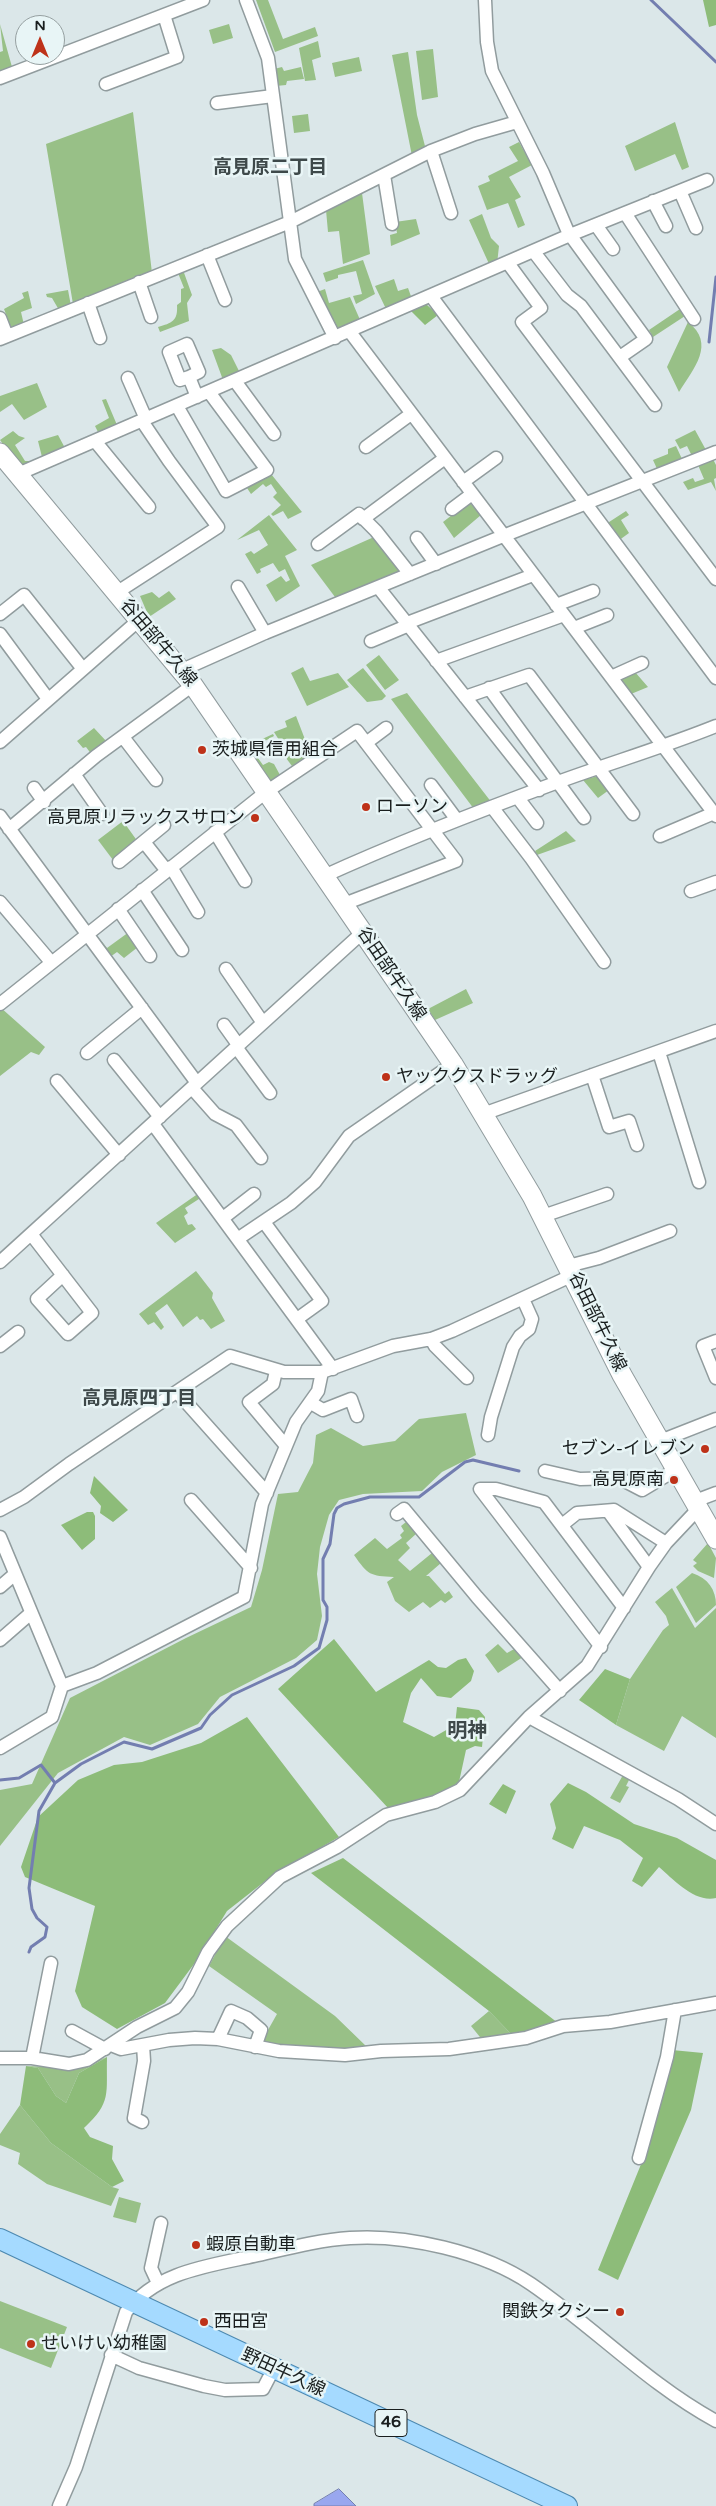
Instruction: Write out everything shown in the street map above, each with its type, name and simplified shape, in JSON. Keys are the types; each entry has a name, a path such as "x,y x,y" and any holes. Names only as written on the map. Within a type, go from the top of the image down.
{"main road":[{"name":"谷田部牛久線","path":"0,453 182,670 453,1064 543,1216 622,1375 716,1539"},
{"name":"野田牛久線","path":"0,2239 274,2368 339,2404 567,2506"}],"street":[{"path":"0,78 203,0"},
{"path":"246,0 268,58 295,259 335,338"},
{"path":"485,0 486,42 492,71 543,172 570,235 646,339 620,357"},
{"path":"106,84 178,57 164,15"},
{"path":"217,102 273,96"},
{"path":"0,318 4,337 290,222 431,151 475,134 517,122"},
{"path":"431,151 451,213"},
{"path":"384,175 392,224"},
{"path":"18,474 350,332 570,235 707,180"},
{"path":"680,191 696,228"},
{"path":"654,201 666,226"},
{"path":"625,213 694,320"},
{"path":"596,225 613,249"},
{"path":"534,252 567,295 581,306 655,405"},
{"path":"207,255 225,300"},
{"path":"508,263 541,308 522,322 716,580"},
{"path":"139,282 151,317"},
{"path":"431,296 716,678"},
{"path":"88,303 100,338"},
{"path":"350,332 715,814 660,836"},
{"path":"177,406 226,491 267,470 189,377"},
{"path":"116,593 218,527 169,461 144,420 128,378"},
{"path":"235,381 274,434"},
{"path":"366,447 411,414"},
{"path":"95,441 149,507"},
{"path":"182,670 378,587 716,452"},
{"path":"363,519 444,458"},
{"path":"463,482 496,458"},
{"path":"452,509 472,494"},
{"path":"318,544 359,514 376,531 410,574"},
{"path":"417,538 436,564"},
{"path":"371,641 408,624 533,575"},
{"path":"238,587 266,633"},
{"path":"378,587 539,790"},
{"path":"436,661 560,610 593,591"},
{"path":"0,614 24,594 83,669"},
{"path":"574,628 606,615"},
{"path":"0,724 4,738 139,620"},
{"path":"0,634 48,699"},
{"path":"611,677 642,663"},
{"path":"465,697 529,675 633,814"},
{"path":"9,829 44,802 74,774 193,685"},
{"path":"489,688 584,818"},
{"path":"324,876 457,820 558,782 665,747 716,726"},
{"path":"366,743 386,728"},
{"path":"0,1004 266,792 356,731 456,861 344,904"},
{"path":"123,737 156,780"},
{"path":"74,774 102,814"},
{"path":"431,785 457,820"},
{"path":"34,788 44,802"},
{"path":"518,798 537,823"},
{"path":"492,807 531,858 604,962"},
{"path":"0,816 142,1008 215,1114 236,1125 261,1158"},
{"path":"118,862 164,825"},
{"path":"215,832 245,881"},
{"path":"144,842 169,869 198,912"},
{"path":"691,891 716,882"},
{"path":"142,890 182,950"},
{"path":"0,902 51,962"},
{"path":"118,909 150,956"},
{"path":"0,1262 363,932"},
{"path":"226,969 264,1023"},
{"path":"87,1053 142,1008"},
{"path":"224,1024 270,1093"},
{"path":"483,1114 716,1031"},
{"path":"658,1052 699,1182"},
{"path":"114,1060 223,1218 297,1319 327,1370"},
{"path":"239,1238 291,1203 315,1182 350,1136 453,1064"},
{"path":"592,1075 609,1127 628,1120 637,1146"},
{"path":"57,1081 119,1154"},
{"path":"223,1218 254,1194"},
{"path":"543,1216 607,1194"},
{"path":"264,1222 322,1301 297,1319"},
{"path":"0,1510 24,1498 70,1464 230,1356 276,1371 327,1370 393,1346 431,1339 523,1299 571,1270 670,1232"},
{"path":"31,1234 63,1275 92,1313 68,1334 37,1299 63,1275"},
{"path":"488,1435 491,1417 513,1347 520,1336 529,1329 531,1324 532,1319 523,1299"},
{"path":"0,1346 18,1332"},
{"path":"431,1339 435,1346 467,1378"},
{"path":"716,1341 702,1346 716,1378"},
{"path":"62,1686 97,1673 161,1638 240,1601 244,1597 262,1504 301,1414 318,1392 327,1370"},
{"path":"276,1371 273,1384 248,1402 286,1446"},
{"path":"177,1392 267,1493"},
{"path":"310,1403 323,1410 351,1399 357,1416"},
{"path":"660,1441 716,1419"},
{"path":"545,1471 580,1479 619,1478 642,1490 677,1469"},
{"path":"601,1646 480,1489 496,1489 544,1502 624,1608"},
{"path":"0,2058 32,2058 56,2063 80,2062 108,2047 137,2027 175,2008 188,1992 208,1952 227,1926 271,1883 337,1848 386,1815 435,1802 460,1790 529,1717 576,1678 601,1646 649,1566 666,1543 697,1505 716,1493"},
{"path":"191,1500 251,1568"},
{"path":"397,1514 404,1509 560,1691"},
{"path":"562,1525 578,1513 614,1510 666,1543"},
{"path":"608,1511 649,1566"},
{"path":"0,1537 62,1686 52,1717 0,1748"},
{"path":"0,1587 15,1574"},
{"path":"0,1640 31,1613"},
{"path":"529,1717 678,1799 716,1824"},
{"path":"32,2058 51,1963"},
{"path":"72,2032 108,2047 121,2049 195,2038 218,2039 279,2051 345,2055 381,2051 449,2049 526,2038 563,2026 610,2022 716,2003"},
{"path":"639,2158 668,2057 675,2010"},
{"path":"218,2039 231,2011 247,2018 261,2030 255,2047"},
{"path":"142,2122 134,2118 144,2060 144,2045"},
{"path":"158,2283 151,2268 161,2223"},
{"path":"59,2506 76,2467 126,2312 134,2302 158,2283 186,2271 318,2242 348,2238 390,2238 462,2252 497,2266 531,2284 685,2404 716,2421"},
{"path":"111,2355 168,2377 225,2390 263,2389 274,2368"}],"green space":[{"path":"256,0 268,0 283,39 315,27 318,36 275,52"},
{"path":"703,0 716,0 716,25 709,27"},
{"path":"0,24 12,67 0,71 0,52 3,51"},
{"path":"229,24 233,38 213,44 209,30"},
{"path":"318,41 321,57 312,60 316,80 305,81 299,48"},
{"path":"433,49 438,97 422,100 416,51"},
{"path":"408,52 417,115 426,150 412,156 392,55"},
{"path":"359,57 362,71 335,77 332,63"},
{"path":"282,67 284,71 301,67 304,79 287,81 286,85 276,86 274,69"},
{"path":"133,112 152,273 73,304 46,144"},
{"path":"308,114 310,131 294,133 292,116"},
{"path":"675,122 689,167 682,170 675,154 635,171 625,146"},
{"path":"519,142 532,165 509,177 521,197 515,200 525,225 518,228 508,203 487,210 478,186 490,181 488,176 518,161 509,147"},
{"path":"362,193 370,254 343,264 339,231 328,232 326,210"},
{"path":"482,214 491,238 499,246 497,264 490,266 469,220"},
{"path":"416,219 420,234 391,246 390,235 397,233 395,222"},
{"path":"363,260 375,294 356,304 353,296 362,294 356,271 338,275 338,278 326,282 323,273"},
{"path":"183,270 192,295 187,303 189,321 160,332 158,327 175,318 177,305 181,302 181,289 184,288 178,273"},
{"path":"394,279 398,291 408,288 412,299 387,311 375,286"},
{"path":"325,289 329,303 350,297 361,322 337,332 317,292"},
{"path":"68,290 71,306 59,310 52,298 47,297 46,294"},
{"path":"28,291 32,308 21,312 24,325 12,330 4,309 24,298 22,293"},
{"path":"426,304 438,315 425,325 411,311"},
{"path":"680,309 685,316 653,337 649,330"},
{"path":"688,322 701,339 700,356 679,392 667,367"},
{"path":"221,348 231,355 240,373 223,380 212,350"},
{"path":"37,383 47,407 24,420 12,404 0,412 0,396"},
{"path":"106,399 117,425 99,434 95,426 109,418 102,400"},
{"path":"695,430 706,450 692,456 687,446 680,449 675,440"},
{"path":"13,431 25,438 15,445 25,461 34,461 26,467 18,464 0,440"},
{"path":"58,435 65,448 42,457 38,441"},
{"path":"676,446 682,459 658,471 653,460 668,454 668,449"},
{"path":"713,459 716,465 716,478 714,479 716,491 711,482 688,490 683,482 693,478 695,482 704,479 698,465"},
{"path":"271,474 302,512 288,519 283,511 273,516 271,514 281,505 273,497 277,493 271,484 266,487 263,484 251,494 247,488"},
{"path":"469,502 481,515 454,538 443,522"},
{"path":"626,511 629,515 621,520 629,533 618,541 606,524"},
{"path":"269,515 297,550 285,556 300,586 276,602 266,585 281,576 286,582 290,580 285,569 279,572 273,563 260,569 261,572 257,574 245,554 251,551 254,554 268,545 259,530 237,540"},
{"path":"374,537 403,573 338,601 311,565"},
{"path":"169,591 176,599 149,617 140,596 152,592 159,598"},
{"path":"379,655 399,680 385,690 366,665"},
{"path":"303,667 310,681 338,673 349,687 307,706 291,673"},
{"path":"363,668 386,696 382,700 367,702 347,680"},
{"path":"635,672 648,687 631,694 620,679"},
{"path":"407,693 492,803 474,809 391,699"},
{"path":"296,716 311,755 292,766 286,758 294,753 287,739 279,740 274,732 287,727 285,721"},
{"path":"94,728 107,742 92,755 86,747 83,748 77,741"},
{"path":"273,734 274,736 263,742 266,748 255,754 263,765 269,762 274,764 280,775 269,782 245,747"},
{"path":"598,776 609,790 598,798 583,780"},
{"path":"123,821 138,842 113,860 98,840"},
{"path":"566,831 576,841 537,855 535,851"},
{"path":"129,932 138,947 124,958 117,952 110,957 94,938 95,933 107,948"},
{"path":"466,989 473,1003 435,1020 428,1009"},
{"path":"0,1007 45,1047 39,1055 31,1052 0,1076"},
{"path":"199,1193 202,1197 185,1208 188,1213 184,1216 188,1225 192,1224 196,1229 175,1243 156,1223"},
{"path":"196,1271 213,1293 212,1298 225,1321 211,1329 203,1319 200,1320 197,1316 183,1327 167,1304 155,1313 164,1327 161,1330 154,1322 148,1325 139,1314"},
{"path":"466,1413 476,1455 442,1472 422,1491 363,1494 339,1500 329,1515 320,1547 317,1574 322,1616 317,1640 296,1658 220,1697 198,1724 150,1745 124,1737 58,1773 0,1846 0,1790 32,1784 70,1698 186,1638 251,1607 262,1570 278,1494 298,1492 313,1463 316,1435 331,1428 363,1446 395,1441 419,1419"},
{"path":"94,1476 128,1510 113,1522 100,1513 101,1506 90,1493"},
{"path":"87,1512 93,1512 95,1516 95,1539 82,1550 61,1525"},
{"path":"406,1522 416,1534 406,1543 410,1548 398,1560 410,1571 432,1553 441,1563 426,1576 429,1576 445,1594 449,1591 453,1597 445,1603 441,1600 430,1608 423,1602 409,1612 395,1601 387,1582 394,1577 370,1573 354,1555 375,1538 387,1549 402,1538 400,1535 404,1531 401,1526"},
{"path":"708,1543 716,1558 714,1578 698,1571 693,1566 697,1563 693,1560"},
{"path":"692,1573 707,1581 713,1590 716,1600 716,1605 696,1623 676,1587"},
{"path":"672,1588 695,1628 716,1608 716,1738 682,1716 664,1751 616,1725 630,1679 663,1630 669,1625 666,1616 655,1602"},
{"path":"334,1639 376,1692 429,1660 438,1667 446,1668 458,1660 466,1658 474,1671 471,1681 451,1698 437,1696 421,1678 411,1693 403,1722 434,1737 455,1725 457,1707 479,1710 485,1717 482,1747 475,1746 466,1750 459,1782 434,1796 389,1809 278,1689"},
{"path":"498,1644 507,1653 516,1648 523,1657 498,1673 485,1655"},
{"path":"605,1669 630,1679 616,1725 579,1700"},
{"path":"247,1717 339,1837 273,1875 227,1911 197,1960 165,2003 117,2029 82,2007 75,1991 95,1906 25,1877 21,1867 38,1817 78,1780 114,1765 142,1762 201,1743"},
{"path":"623,1775 630,1778 626,1786 629,1787 620,1803 610,1798"},
{"path":"568,1783 586,1792 634,1824 677,1838 716,1860 716,1898 708,1899 693,1894 659,1867 642,1887 632,1881 643,1858 620,1840 584,1826 573,1849 552,1839 556,1828 550,1804"},
{"path":"503,1784 516,1791 506,1814 489,1804"},
{"path":"343,1858 558,2023 513,2036 489,2011 311,1873"},
{"path":"225,1936 335,2016 366,2046 344,2052 263,2045 268,2030 277,2014 209,1966"},
{"path":"489,2011 513,2036 484,2042 471,2026"},
{"path":"672,2050 703,2053 691,2110 618,2280 598,2270 646,2152"},
{"path":"107,2057 79,2073 66,2103 56,2096 38,2068 26,2066 79,2068"},
{"path":"107,2057 106,2097 99,2111 84,2128 90,2137 113,2146 112,2159 124,2181 112,2187 51,2143 20,2105 26,2066 38,2068 56,2096 66,2103 79,2073"},
{"path":"20,2105 51,2143 112,2187 119,2189 111,2206 47,2184 18,2164 20,2153 0,2145 0,2134"},
{"path":"119,2197 141,2203 136,2223 113,2217"},
{"name":"せいけい幼稚園","path":"0,2301 67,2327 51,2368 0,2348"}],"water":[{"path":"339,2489 356,2506 314,2506 314,2504"}],"waterway":[{"path":"651,0 716,62"},
{"path":"709,342 716,277"},
{"path":"55,1783 81,1764 124,1742 152,1749 201,1728 210,1715 232,1695 294,1666 319,1648 327,1620 327,1607 323,1600 323,1559 330,1544 334,1514 337,1508 344,1504 370,1497 419,1497 465,1462 473,1460 519,1471"},
{"path":"0,1780 19,1778 41,1765 55,1783 39,1811 29,1888 32,1909 37,1918 47,1927 45,1937 31,1947 29,1952"}],"place":[{"name":"茨城県信用組合","path":"202,750"},
{"name":"ローソン","path":"366,807"},
{"name":"高見原リラックスサロン","path":"255,818"},
{"name":"ヤッククスドラッグ","path":"386,1077"},
{"name":"セブン-イレブン","path":"705,1449"},
{"name":"高見原南","path":"674,1480"},
{"name":"蝦原自動車","path":"196,2245"},
{"name":"関鉄タクシー","path":"620,2312"},
{"name":"西田宮","path":"204,2322"},
{"name":"せいけい幼稚園","path":"31,2344"}],"district":[{"name":"高見原二丁目","path":"270,168"},
{"name":"高見原四丁目","path":"139,1399"},
{"name":"明神","path":"467,1732"}]}
